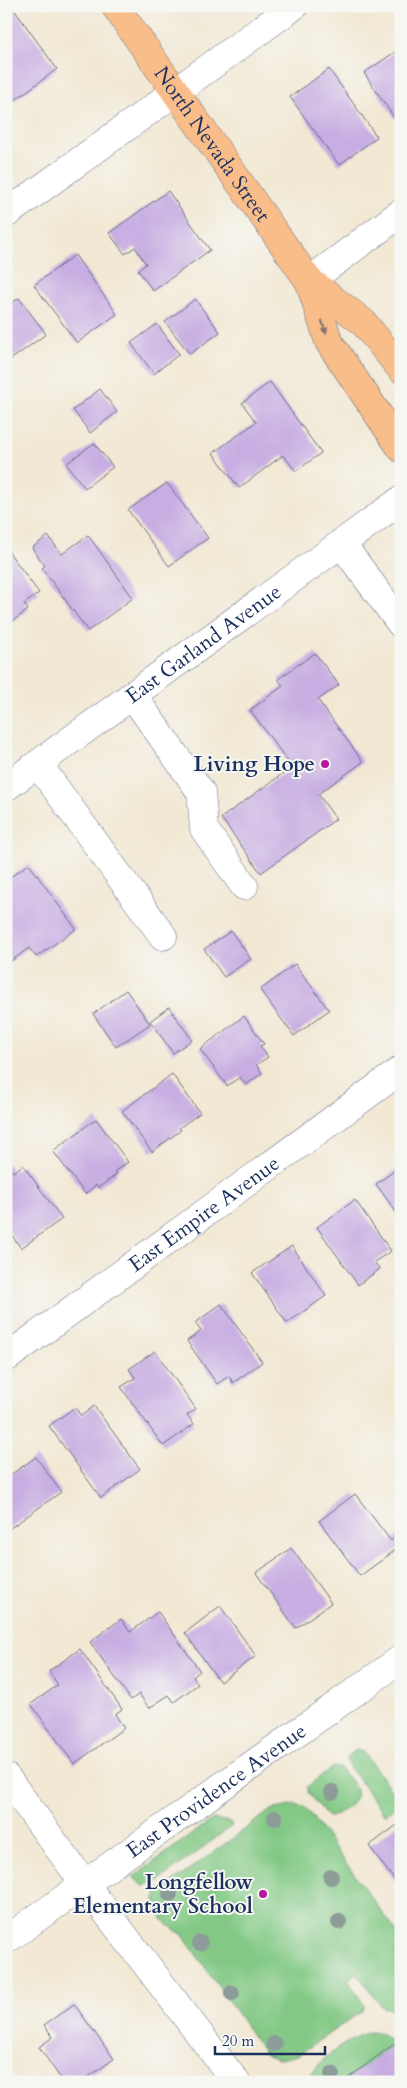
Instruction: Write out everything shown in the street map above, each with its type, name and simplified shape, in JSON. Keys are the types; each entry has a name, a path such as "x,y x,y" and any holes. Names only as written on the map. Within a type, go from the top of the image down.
{"main road":[{"name":"North Nevada Street","path":"115,6 309,280 363,322 401,369"},
{"name":"North Nevada Street","path":"309,280 329,342 401,448"}],"street":[{"path":"6,214 294,6"},
{"path":"309,280 401,213"},
{"name":"East Garland Avenue","path":"6,787 401,500"},
{"path":"341,543 401,624"},
{"path":"133,696 201,792 204,829 244,886"},
{"path":"38,764 163,936"},
{"name":"East Empire Avenue","path":"6,1358 401,1070"},
{"name":"East Providence Avenue","path":"6,1940 401,1658"},
{"path":"6,1777 226,2078"}],"green space":[{"path":"356,1750 363,1752 401,1803 401,1814 395,1807 385,1815 348,1765 346,1758"},
{"path":"332,1767 340,1768 353,1784 356,1798 346,1808 328,1817 308,1793 307,1787"},
{"path":"295,1805 304,1807 310,1814 401,1938 401,2012 382,2007 357,1973 348,1980 365,2006 362,2011 298,2055 278,2059 265,2054 182,1934 167,1924 160,1916 155,1899 158,1893 271,1810"},
{"path":"213,1819 231,1822 232,1826 154,1884 143,1886 133,1877"},
{"path":"370,2032 381,2033 394,2044 343,2082 307,2082 316,2067 334,2051 353,2039"}],"building":[{"path":"13,8 57,69 15,100 6,87 6,13"},
{"path":"398,50 401,54 401,114 395,119 364,73"},
{"path":"329,69 377,137 339,165 290,97"},
{"path":"168,191 210,250 153,291 138,270 146,264 135,247 125,254 109,233"},
{"path":"75,255 117,314 77,343 34,285"},
{"path":"19,298 46,334 6,363 6,307"},
{"path":"195,299 220,332 190,354 165,322"},
{"path":"157,324 179,354 154,374 131,343"},
{"path":"270,382 321,453 296,471 283,455 239,488 213,453 256,422 242,403"},
{"path":"100,389 117,412 90,433 73,410"},
{"path":"94,443 113,467 85,488 66,464"},
{"path":"167,483 208,538 169,566 128,510"},
{"path":"88,535 133,598 88,631 42,568 45,566 32,548 48,536 62,554"},
{"path":"8,551 39,593 24,604 28,610 6,626"},
{"name":"Living Hope","path":"315,653 339,685 318,700 363,762 318,794 336,819 261,873 221,818 292,767 250,710 283,686 278,679"},
{"path":"29,864 76,929 36,957 29,948 11,961 6,955 6,880"},
{"path":"231,931 251,959 224,977 204,949"},
{"path":"295,964 329,1010 294,1036 260,990"},
{"path":"126,990 150,1024 116,1047 93,1014"},
{"path":"169,1007 192,1040 173,1053 150,1021"},
{"path":"244,1016 264,1044 260,1046 268,1057 256,1065 262,1073 246,1085 240,1077 227,1086 200,1049"},
{"path":"172,1074 200,1113 179,1128 181,1130 152,1152 122,1111"},
{"path":"96,1119 128,1162 115,1171 117,1174 98,1188 96,1185 85,1194 53,1151"},
{"path":"6,1162 13,1172 23,1165 62,1219 21,1248 6,1227"},
{"path":"401,1166 401,1219 376,1184"},
{"path":"355,1200 391,1251 374,1262 380,1269 358,1285 317,1227"},
{"path":"292,1246 326,1296 287,1323 252,1273"},
{"path":"221,1304 262,1362 233,1383 229,1376 217,1384 187,1341 201,1331 195,1323"},
{"path":"155,1351 196,1409 187,1415 194,1424 163,1446 121,1387 135,1378 129,1369"},
{"path":"94,1406 140,1469 101,1498 49,1426 75,1407 81,1416"},
{"path":"36,1457 61,1492 6,1531 6,1478"},
{"path":"355,1494 391,1541 398,1535 401,1539 401,1546 360,1576 319,1521"},
{"path":"291,1548 331,1603 296,1628 256,1573"},
{"path":"220,1606 256,1656 220,1682 185,1633"},
{"path":"158,1612 200,1671 193,1677 198,1684 174,1702 169,1695 149,1708 139,1694 131,1700 90,1642 121,1619 130,1632"},
{"path":"80,1649 122,1709 115,1714 124,1728 74,1764 31,1704 58,1685 49,1671"},
{"path":"401,1822 401,1889 369,1846"},
{"path":"74,2004 114,2059 81,2082 63,2082 39,2047 53,2037 44,2025"},
{"path":"401,2039 401,2082 343,2082 394,2044"}],"place":[{"name":"Living Hope","path":"325,764"},
{"name":"Longfellow Elementary School","path":"263,1894"}]}
